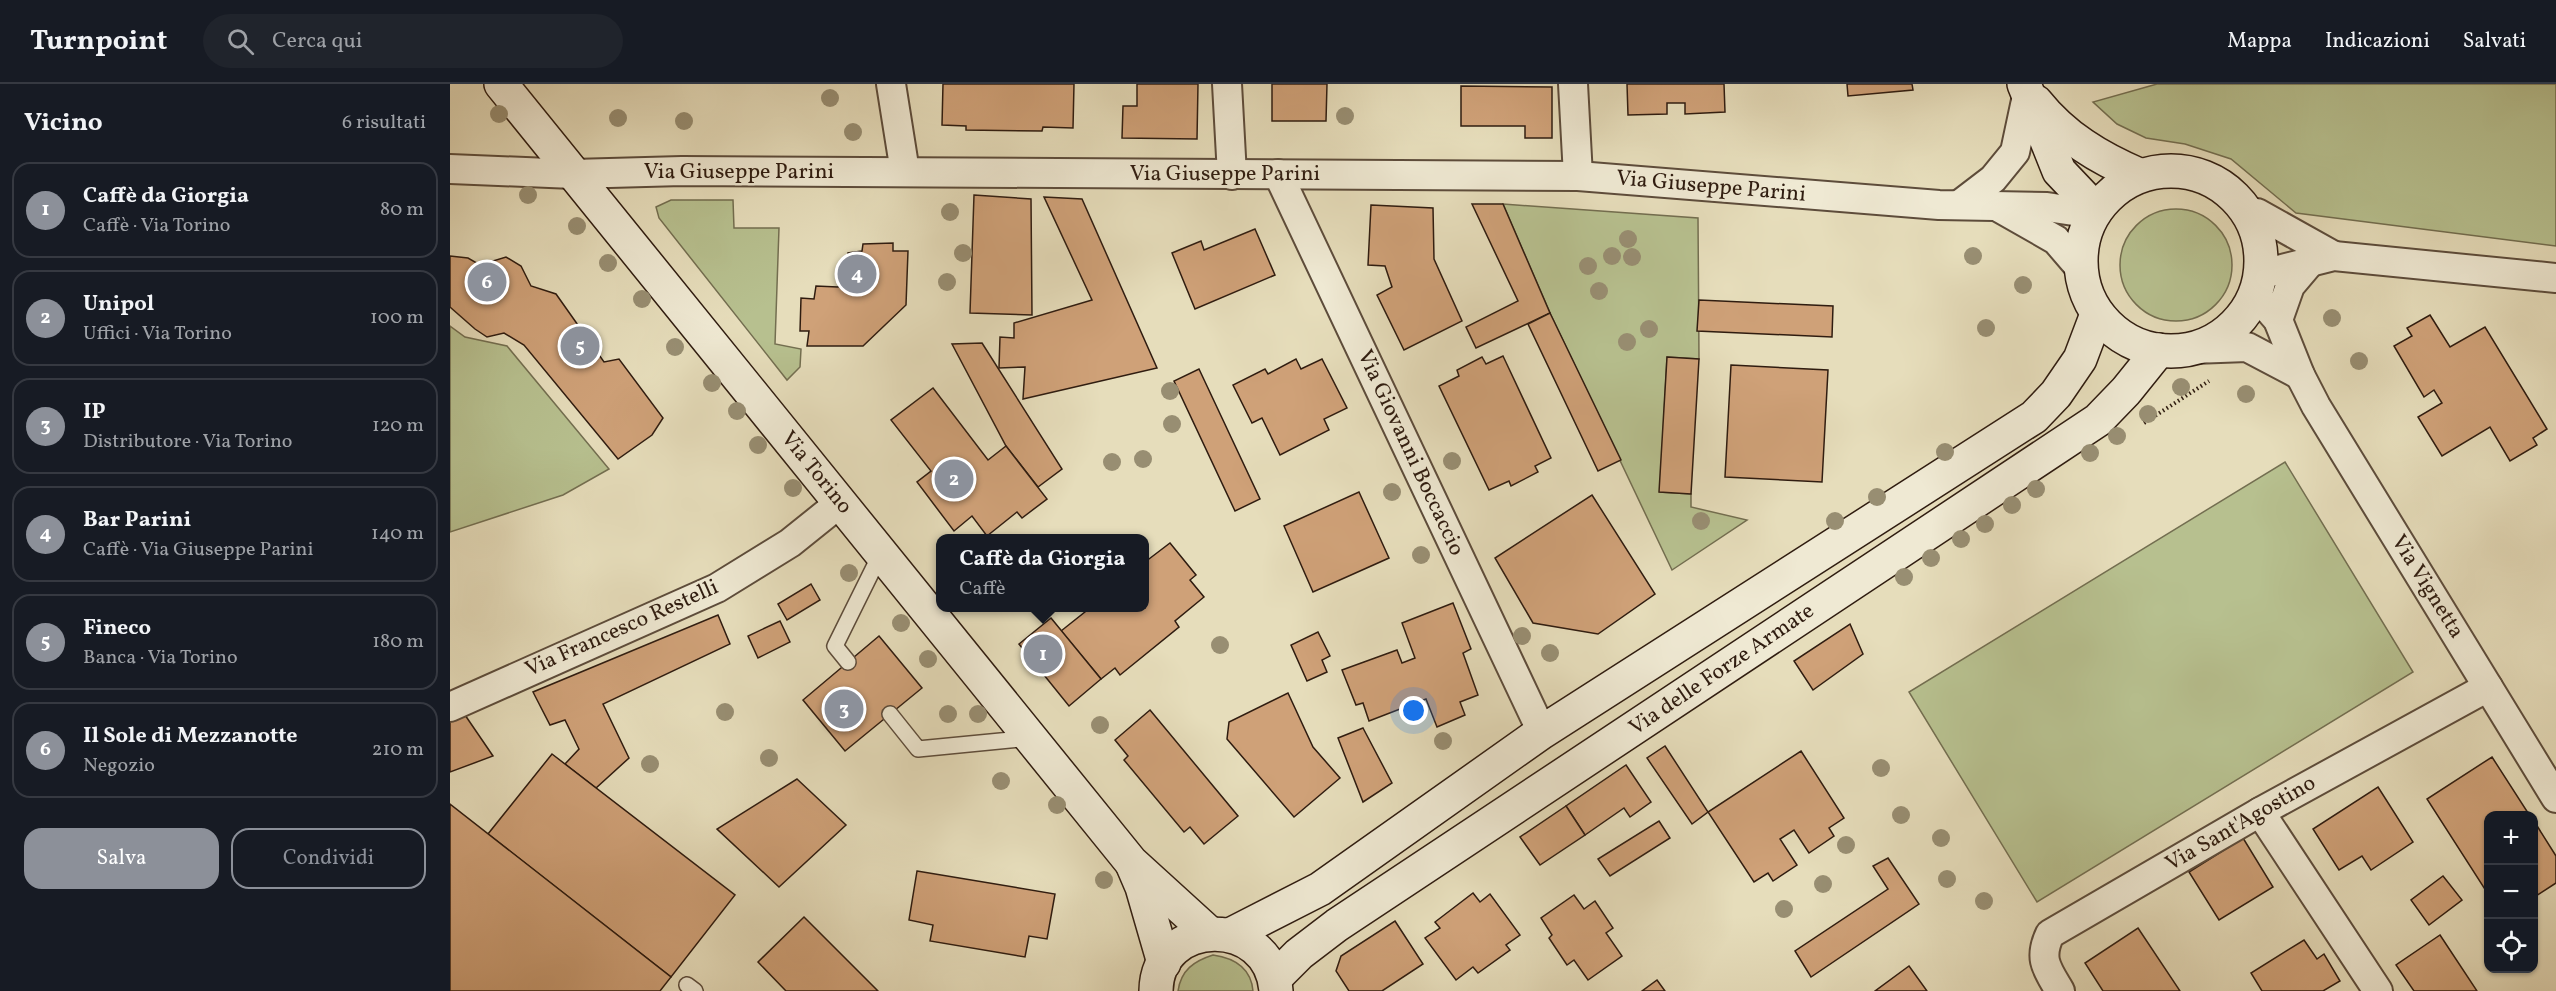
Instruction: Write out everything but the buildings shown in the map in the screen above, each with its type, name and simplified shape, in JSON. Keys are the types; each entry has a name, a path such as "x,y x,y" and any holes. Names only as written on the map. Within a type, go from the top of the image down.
{"street":[{"name":"Via Torino","path":"501,84 1131,862 1220,934 1250,943 1265,958 1275,985"},
{"path":"891,84 905,172"},
{"path":"1227,84 1232,175"},
{"path":"1573,84 1578,176"},
{"path":"2026,88 2053,123 2076,141 2104,160 2139,175"},
{"path":"1959,205 1993,179 2015,152 2026,88"},
{"path":"2026,88 2038,126 2059,171 2094,212"},
{"name":"Via Giuseppe Parini","path":"450,169 573,174 905,172 1578,176 2000,208 2047,207 2094,212"},
{"path":"2193,349 2232,329 2259,285 2261,242 2250,213 2229,189 2210,178 2179,170 2139,175 2115,189 2094,212 2085,230 2080,268 2082,281 2097,314 2120,336 2149,349 2174,352 2247,347 2300,375"},
{"name":"Via Giovanni Boccaccio","path":"1278,174 1542,732"},
{"name":"Via Giuseppe Parini","path":"2000,208 2056,240 2080,268"},
{"path":"2250,213 2257,213 2323,258"},
{"path":"2278,320 2290,286 2323,258"},
{"path":"2259,285 2323,258 2556,278"},
{"name":"Via Vignetta","path":"2259,285 2278,320 2300,375 2316,406 2556,798"},
{"name":"Via delle Forze Armate","path":"1155,982 1175,948 1191,939 1220,934 1320,889 1542,732 2034,417 2056,394 2080,359 2097,314"},
{"name":"Via delle Forze Armate","path":"1275,985 1299,954 1337,925 2098,420 2126,391 2159,350"},
{"name":"Via Francesco Restelli","path":"450,707 717,588 847,509"},
{"name":"Via Sant'Agostino","path":"2060,991 2046,968 2043,948 2050,934 2260,812 2488,687"},
{"path":"2260,812 2378,991"},
{"name":"Via Torino","path":"1131,862 1142,887 1155,982"}],"lane":[{"path":"848,662 835,646 880,553"},
{"path":"890,714 918,749 1030,738"}],"green space":[{"path":"2157,84 2556,84 2556,246 2296,213 2231,159 2185,144 2146,138 2117,124 2093,102"},
{"path":"671,200 733,200 734,228 779,228 775,344 801,349 800,367 787,380 659,218 656,207"},
{"path":"1503,204 1698,218 1699,359 1667,357 1660,492 1691,494 1691,507 1747,520 1672,570 1550,313"},
{"path":"2176,209 2198,213 2216,225 2228,243 2232,265 2228,287 2216,305 2198,317 2176,321 2154,317 2136,305 2124,287 2120,265 2124,243 2136,225 2154,213"},
{"path":"450,326 465,337 507,346 609,469 563,495 450,532"},
{"path":"2285,462 2413,672 2037,902 1909,692"},
{"path":"1213,955 1228,959 1245,970 1252,983 1253,991 1178,991 1182,977 1189,967"}],"place":[{"name":"Bar Parini","path":"857,274"},
{"name":"Il Sole di Mezzanotte","path":"487,282"},
{"name":"Fineco","path":"580,346"},
{"name":"Unipol","path":"954,479"},
{"name":"Caffè da Giorgia","path":"1043,654"},
{"name":"IP","path":"844,709"}]}
